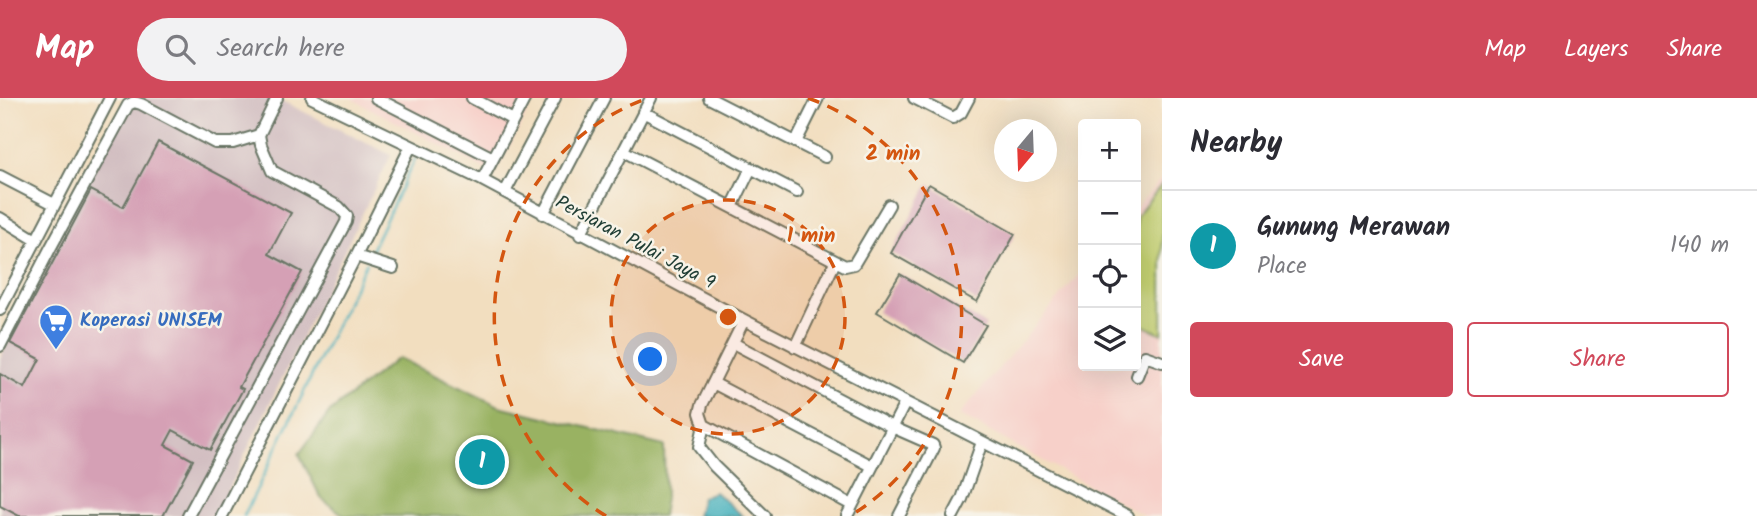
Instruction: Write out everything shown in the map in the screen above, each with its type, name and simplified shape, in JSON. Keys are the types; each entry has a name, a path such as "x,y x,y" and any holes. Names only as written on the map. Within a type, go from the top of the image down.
{"street":[{"path":"0,310 110,98"},
{"path":"188,516 346,222 347,216 339,207 272,171 259,135 277,98"},
{"name":"Persiaran Pulai Jaya 9","path":"312,98 482,180 580,235 795,347 1128,516"},
{"path":"471,98 513,120"},
{"path":"482,180 525,98"},
{"path":"505,192 555,98"},
{"path":"543,214 604,98"},
{"path":"580,235 651,98"},
{"path":"709,98 825,157"},
{"path":"796,142 818,98"},
{"path":"914,98 953,118 961,113 969,98"},
{"path":"383,100 493,159"},
{"path":"0,346 128,105 134,102 141,104 215,143 233,143 259,135"},
{"path":"643,112 797,192"},
{"path":"222,516 411,146"},
{"path":"624,151 848,267 854,264 889,205"},
{"path":"732,207 751,168"},
{"path":"0,176 54,204"},
{"path":"0,218 36,240"},
{"path":"356,256 393,268"},
{"path":"795,347 835,262"},
{"path":"0,282 12,288"},
{"path":"744,320 700,412 704,425 699,447 765,516"},
{"path":"733,343 934,447 899,516"},
{"path":"1137,376 1145,356 1162,362"},
{"path":"713,383 872,466"},
{"path":"847,516 905,403"},
{"path":"704,425 852,505"},
{"path":"953,516 962,499 982,442"}],"shaded area":[{"path":"128,98 276,98 391,155 215,516 0,516 0,358"},
{"path":"350,98 535,98 495,174"},
{"path":"1162,178 1162,516 1145,516 959,415 1078,276 1078,371 1141,371 1141,202"}],"green space":[{"path":"1162,184 1162,334 1141,324 1141,211"},
{"path":"398,358 499,406 664,446 665,498 662,516 345,516 321,498 299,454 330,412"}],"water":[{"path":"715,492 743,516 697,516 702,497"}],"building":[{"path":"158,142 291,213 269,254 302,272 239,387 243,389 210,450 173,430 165,445 193,460 163,516 19,516 0,506 0,374 25,388 40,359 10,343 91,190 123,207"},
{"path":"929,184 1015,234 977,302 891,253"},
{"path":"900,274 986,325 963,363 877,312"}],"waterway":[{"path":"368,257 415,159"},
{"path":"244,516 366,263"}],"place":[{"name":"Koperasi UNISEM","path":"56,351"},
{"name":"Gunung Merawan","path":"482,462"}]}
